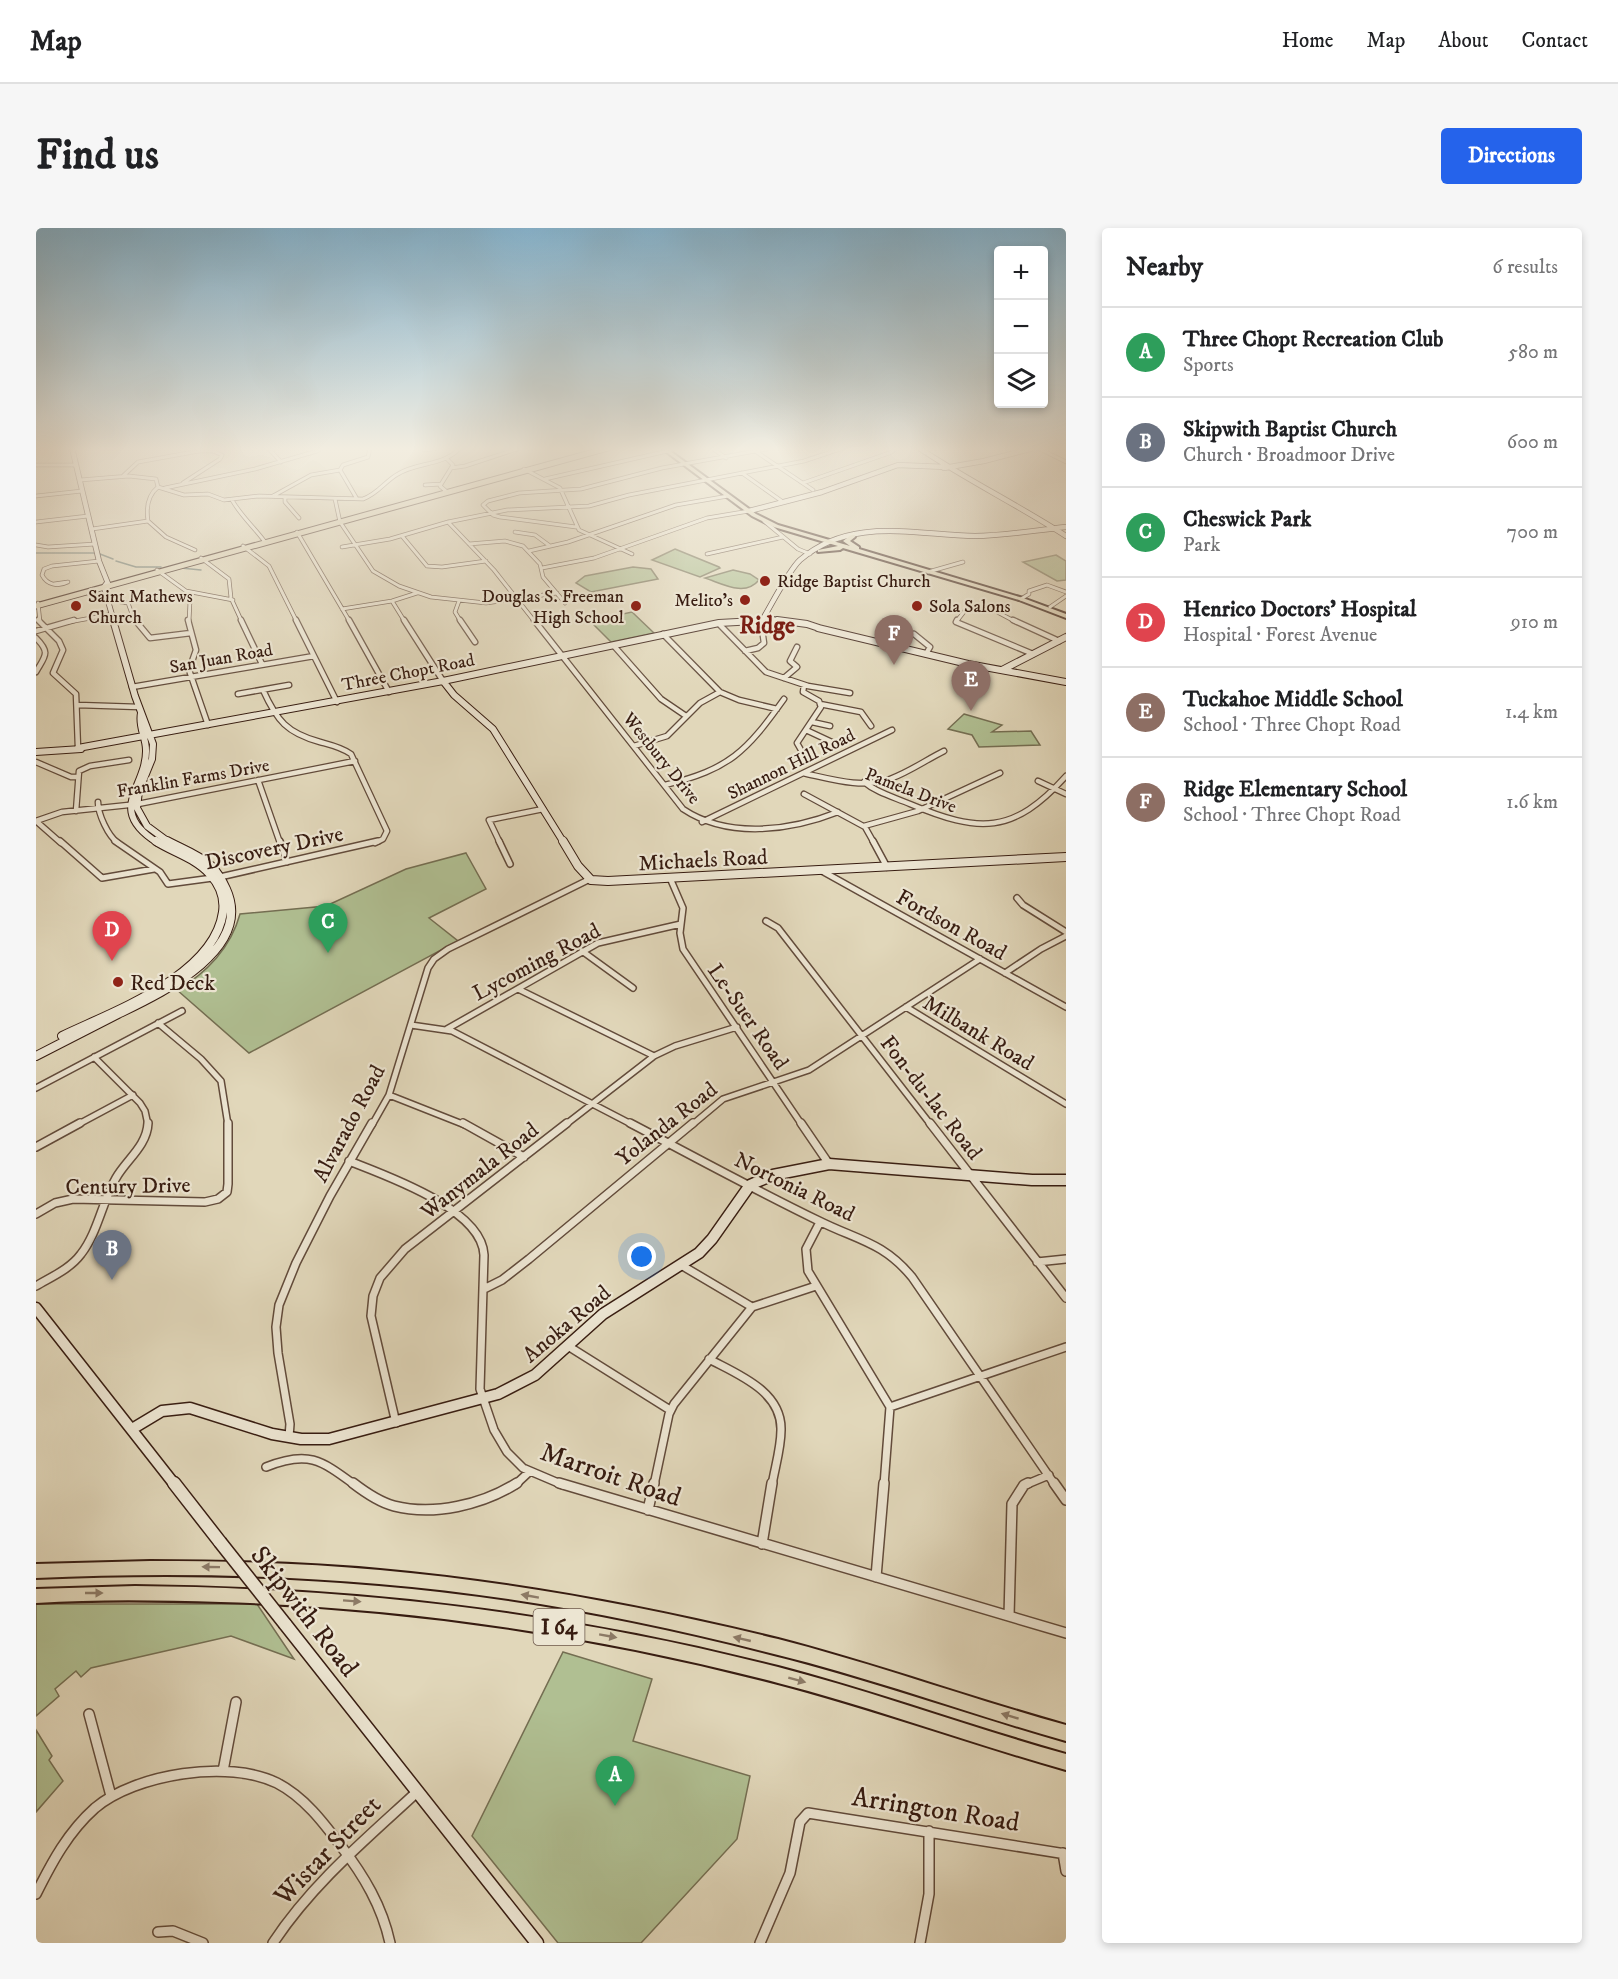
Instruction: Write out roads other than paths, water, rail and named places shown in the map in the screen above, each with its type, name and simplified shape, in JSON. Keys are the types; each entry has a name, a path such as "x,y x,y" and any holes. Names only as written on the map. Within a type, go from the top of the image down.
{"highway":[{"path":"785,528 929,571"},
{"path":"788,528 812,537"},
{"path":"853,536 847,540 847,543 863,550"},
{"path":"832,542 1022,598 1066,615"},
{"path":"820,551 833,548 851,549"},
{"path":"1022,598 1066,615"},
{"name":"I 64","path":"36,1570 146,1566 228,1568 371,1576 493,1590 650,1617 780,1648 1066,1733"},
{"name":"I 64","path":"36,1596 87,1593 286,1596 366,1602 488,1616 625,1639 777,1675 1066,1762"}],"main road":[{"path":"37,604 312,528"},
{"path":"36,1056 186,978 206,961 222,941 232,916 229,894 217,877 202,860 150,829 134,804 133,789 146,758 145,717 140,710 132,687 92,529"},
{"path":"810,554 820,551 832,542 853,536 882,533 975,539 1057,529"},
{"path":"763,620 795,565 810,554 854,532 873,530 968,536 1057,529 1066,531"},
{"path":"738,620 755,618 769,611"},
{"path":"769,611 773,617 785,621"},
{"name":"Three Chopt Road","path":"36,752 98,747 388,692 738,620 785,621 927,654 1066,682"},
{"name":"Three Chopt Road","path":"664,635 763,620 822,629"},
{"path":"1001,670 1066,637"},
{"path":"443,681 456,699 488,723 578,866 590,879"},
{"name":"Michaels Road","path":"590,879 609,881 1066,857"},
{"path":"36,1050 163,985 197,961 213,942 222,924 224,901 217,877"},
{"path":"750,1185 773,1175 829,1164 1066,1180"},
{"name":"Anoka Road","path":"132,1429 162,1411 190,1408 272,1434 330,1439 396,1424 484,1398 523,1383 542,1370 617,1304 699,1253 712,1239 750,1185"},
{"name":"Skipwith Road","path":"36,1308 537,1943"}],"street":[{"path":"92,529 99,528"},
{"path":"156,528 164,535 195,550"},
{"path":"255,528 264,541"},
{"path":"344,528 377,574 417,593 459,601 492,603 556,593"},
{"path":"342,547 402,536 428,528"},
{"name":"Westbury Drive","path":"454,528 486,561 687,812 702,822 730,828 800,825 838,812"},
{"path":"579,528 588,535 632,554"},
{"path":"528,551 608,528"},
{"path":"542,568 587,560 679,528"},
{"path":"772,528 801,551 810,554"},
{"path":"297,532 388,692"},
{"path":"515,532 535,535 550,546"},
{"path":"402,536 427,566 442,567 486,561"},
{"path":"707,554 783,537"},
{"path":"469,544 509,542 520,544 542,568 543,577 565,603"},
{"path":"36,545 48,547 95,544"},
{"path":"244,547 268,563 337,702"},
{"path":"202,559 228,577 233,600 262,664"},
{"path":"54,584 43,580 43,570 52,566 99,561"},
{"path":"929,571 963,562"},
{"path":"157,571 190,596 188,619 196,650 189,666 208,726"},
{"path":"1022,598 1029,594 1029,591 1045,585 1060,589 1066,588"},
{"path":"1050,607 1066,594 1060,589"},
{"path":"186,591 233,600"},
{"path":"342,609 392,601 417,593"},
{"path":"392,601 443,681"},
{"path":"459,601 455,612 475,642"},
{"path":"111,602 128,603 136,623 151,638 192,633"},
{"path":"37,604 36,617 60,643 63,650 53,673 75,691 78,705 78,748"},
{"path":"999,604 965,609 956,620 957,623 1034,654"},
{"path":"985,605 999,614 1059,641"},
{"path":"36,631 113,614"},
{"path":"745,651 758,648 764,643 763,620"},
{"path":"720,626 766,672 804,685 850,693"},
{"path":"914,634 930,647 927,654"},
{"path":"664,635 720,692 739,700 777,709"},
{"path":"36,638 46,649 36,672"},
{"path":"614,646 661,699 686,716"},
{"path":"784,678 797,667 790,661 797,647"},
{"name":"San Juan Road","path":"132,687 314,656"},
{"path":"36,660 44,658"},
{"path":"238,694 289,685"},
{"path":"804,685 803,692 820,704 861,712 872,726"},
{"path":"263,690 282,727 290,732 342,748 351,754 355,761"},
{"path":"634,746 664,738 705,699 720,692"},
{"path":"665,785 704,775 736,759 747,749 784,699"},
{"path":"801,750 796,745 820,710 820,704"},
{"path":"78,705 140,710"},
{"path":"812,722 830,726"},
{"path":"806,729 836,744"},
{"name":"Shannon Hill Road","path":"702,822 892,730"},
{"path":"864,782 889,779 944,752"},
{"path":"76,811 79,771 87,766 129,760"},
{"name":"Franklin Farms Drive","path":"36,821 55,814 98,805 134,804 355,761"},
{"name":"Discovery Drive","path":"154,869 168,884 217,877 372,844 385,838 387,831 355,761"},
{"path":"36,762 71,777 77,777"},
{"name":"Pamela Drive","path":"803,773 864,782 924,810 961,823 1000,822 1022,815 1066,776"},
{"path":"864,826 899,819 946,802 1000,773"},
{"path":"258,780 287,862"},
{"path":"1038,782 1066,794"},
{"path":"804,794 864,826 888,867"},
{"path":"98,805 112,838 154,869"},
{"path":"510,864 488,822 492,818 543,809"},
{"path":"36,821 102,878 154,869"},
{"name":"Fordson Road","path":"821,870 1066,1007"},
{"name":"Le-Suer Road","path":"670,878 682,908 680,941 683,949 829,1164"},
{"name":"Alvarado Road","path":"289,1437 290,1424 276,1328 279,1305 296,1263 349,1161 389,1095 428,968 434,959 502,921 590,879"},
{"path":"1005,973 1066,934 1023,905 1017,898"},
{"name":"Fon-du-lac Road","path":"766,921 778,928 1066,1298"},
{"name":"Lycoming Road","path":"446,1029 582,951 610,939 681,924"},
{"path":"582,951 633,988"},
{"name":"Yolanda Road","path":"484,1289 502,1280 529,1259 723,1099 809,1070 980,959"},
{"path":"518,989 654,1056"},
{"name":"Milbank Road","path":"906,1007 1066,1104"},
{"path":"36,1088 182,1011"},
{"name":"Century Drive","path":"36,1214 67,1200 186,1202 213,1200 222,1197 229,1188 226,1103 222,1082 158,1023"},
{"name":"Nortonia Road","path":"411,1025 446,1029 819,1222 876,1244 896,1257 1066,1500"},
{"name":"Wanymala Road","path":"396,1424 373,1327 372,1294 380,1275 394,1259 654,1056 675,1046 736,1027"},
{"path":"36,1286 62,1270 80,1254 116,1177 140,1146 147,1130 146,1111 94,1057"},
{"path":"36,1148 133,1095"},
{"path":"389,1095 460,1122 524,1157"},
{"name":"Marroit Road","path":"349,1161 407,1185 453,1212 469,1224 480,1237 484,1256 480,1389 499,1440 507,1452 529,1472 557,1484 1066,1633"},
{"path":"819,1222 808,1240 804,1253 806,1265 816,1286 891,1407 876,1577"},
{"path":"1037,1262 1066,1259"},
{"path":"681,1265 752,1306"},
{"path":"648,1510 670,1410 752,1306 816,1286"},
{"path":"568,1346 670,1410"},
{"path":"891,1407 1066,1347"},
{"path":"709,1359 765,1393 775,1403 780,1413 781,1430 762,1544"},
{"path":"267,1467 294,1457 311,1459 377,1499 407,1508 436,1508 483,1500 509,1488 529,1472"},
{"path":"1009,1616 1012,1504 1024,1485 1049,1475"},
{"path":"223,1771 236,1702"},
{"path":"89,1714 97,1737 103,1780 111,1796"},
{"path":"36,1894 53,1858 69,1835 84,1818 111,1796 150,1779 223,1771 264,1779 292,1793 313,1811 372,1890 382,1913 390,1943"},
{"name":"Wistar Street","path":"273,1943 306,1897 417,1791"},
{"name":"Arrington Road","path":"760,1943 790,1872 801,1819 812,1812 1065,1854"},
{"path":"920,1943 929,1894 929,1831"},
{"path":"1065,1854 1066,1872"},
{"path":"158,1932 173,1931 203,1943"}],"waterway":[{"path":"36,553 95,553"},
{"path":"100,554 113,559"},
{"path":"116,561 136,567 161,567"},
{"path":"181,568 201,570"}],"place":[{"name":"Ridge Baptist Church","path":"765,581"},
{"name":"Melito's","path":"745,600"},
{"name":"Saint Mathews Church","path":"76,606"},
{"name":"Douglas S. Freeman High School","path":"636,606"},
{"name":"Sola Salons","path":"917,606"},
{"name":"Ridge Elementary School","path":"894,665"},
{"name":"Tuckahoe Middle School","path":"971,711"},
{"name":"Cheswick Park","path":"328,953"},
{"name":"Henrico Doctors' Hospital","path":"112,961"},
{"name":"Red Deck","path":"118,982"},
{"name":"Skipwith Baptist Church","path":"112,1280"},
{"name":"Three Chopt Recreation Club","path":"615,1806"}],"district":[{"name":"Ridge","path":"767,625"}]}
